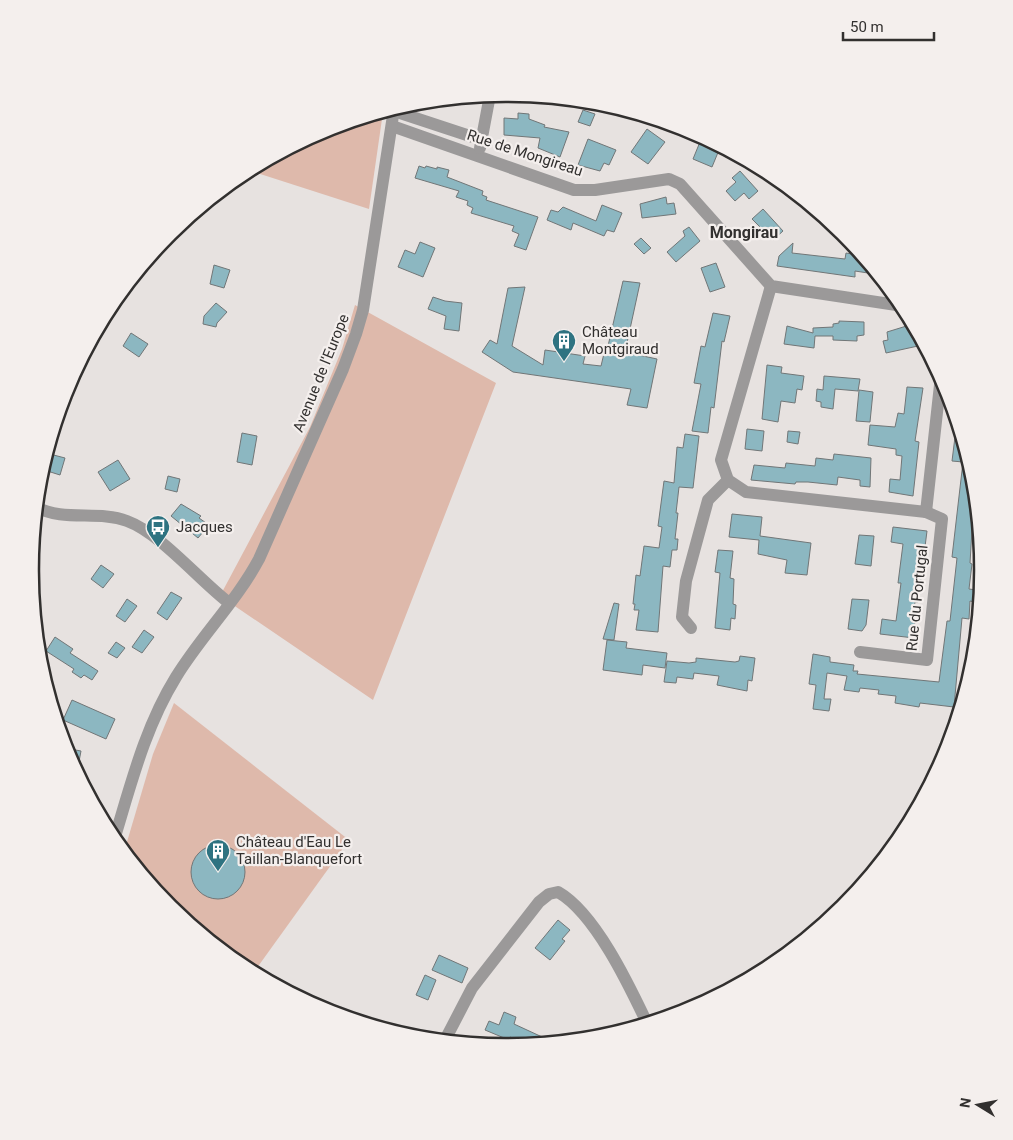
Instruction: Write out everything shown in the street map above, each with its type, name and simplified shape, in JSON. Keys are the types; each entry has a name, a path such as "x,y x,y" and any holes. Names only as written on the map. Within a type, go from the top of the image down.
{"street":[{"path":"479,156 489,103"},
{"name":"Rue de Mongireau","path":"404,114 482,140"},
{"name":"Avenue de l'Europe","path":"117,829 152,722 176,676 229,603 247,582 343,370 363,310 393,116"},
{"name":"Rue de Mongireau","path":"392,126 574,190 595,190 669,179 680,184 771,286"},
{"path":"891,304 771,286 721,460 728,480 746,492 926,512 939,390"},
{"path":"691,628 682,617 686,581 708,500 728,480"},
{"path":"43,510 57,515 114,516 142,527 229,603"},
{"name":"Rue du Portugal","path":"860,652 927,660 942,519 926,512"},
{"path":"448,1034 472,988 539,902 549,894 558,892 563,894 593,926 622,972 645,1017"}],"shaded area":[{"path":"382,119 369,209 259,174 300,150 356,127"},
{"path":"355,305 496,383 373,700 220,596 310,427 342,349"},
{"path":"174,703 349,840 258,966 198,922 155,878 127,843 153,754"}],"building":[{"path":"583,110 595,114 590,126 578,122"},
{"path":"518,113 529,114 529,119 545,125 544,127 569,132 560,157 538,148 540,138 504,135 504,118 518,119"},
{"path":"647,129 665,142 648,164 631,152"},
{"path":"588,139 616,150 609,165 604,163 600,171 578,165"},
{"path":"699,144 718,153 712,167 693,159"},
{"path":"419,166 449,170 447,177 483,191 482,195 487,197 486,200 538,217 526,250 514,246 519,234 512,231 514,226 471,213 473,208 467,205 468,201 456,197 459,191 415,178"},
{"path":"740,171 758,191 749,199 744,193 735,201 726,191 736,182 732,178"},
{"path":"666,197 667,204 674,203 676,214 642,218 640,204"},
{"path":"602,205 622,213 614,232 607,230 604,236 573,223 571,230 547,220 551,210 558,212 563,207 596,221"},
{"path":"763,209 783,231 773,240 752,219"},
{"path":"689,227 700,241 676,262 667,252 685,236 683,231"},
{"path":"641,238 651,248 644,254 634,244"},
{"path":"420,242 435,248 423,277 398,267 405,250 415,254"},
{"path":"793,243 792,253 845,259 846,253 850,254 867,273 855,271 855,277 777,266 779,256"},
{"path":"716,263 725,287 710,292 701,268"},
{"path":"214,265 230,270 224,288 210,284"},
{"path":"623,281 640,283 625,352 657,359 647,408 627,405 631,389 513,372 482,352 490,340 497,344 508,288 525,287 512,346 543,365 545,350 585,356 583,364 601,366 606,345 608,346"},
{"path":"433,297 462,303 459,331 444,329 446,316 428,309"},
{"path":"216,303 227,312 217,323 216,327 203,324 204,316"},
{"path":"713,313 730,316 724,342 722,341 714,408 711,407 708,433 692,431 701,384 694,383 701,346 705,347"},
{"path":"839,321 864,322 864,335 857,336 857,341 833,340 833,336 815,336 814,348 784,344 787,326 813,333 813,328 833,327 833,324 839,323"},
{"path":"906,326 917,346 886,353 883,341 888,340 887,332"},
{"path":"131,333 148,344 139,357 123,346"},
{"path":"767,365 782,367 781,373 804,376 802,390 797,389 795,403 781,401 778,422 762,419"},
{"path":"824,376 860,379 858,391 835,389 833,409 821,407 821,402 816,401 817,389 823,390"},
{"path":"907,387 923,388 915,441 919,442 913,496 889,492 890,479 900,480 902,456 896,455 896,449 868,445 870,425 895,427 898,413 904,414"},
{"path":"859,390 873,392 870,422 856,421"},
{"path":"747,429 764,431 762,451 745,449"},
{"path":"788,431 800,432 798,444 787,442"},
{"path":"242,433 257,436 252,465 237,462"},
{"path":"685,434 699,436 693,488 679,487 675,539 678,539 677,550 672,550 670,567 663,566 658,632 636,630 639,610 634,610 635,604 633,604 636,575 640,576 644,546 659,548 662,527 658,526 664,481 674,483 677,447 683,448"},
{"path":"955,439 961,462 952,461"},
{"path":"834,454 871,458 870,487 860,486 860,480 838,477 837,485 751,480 754,465 785,468 786,463 815,466 816,458 833,460"},
{"path":"54,455 65,458 60,475 50,472"},
{"path":"118,460 130,479 110,491 98,472"},
{"path":"962,468 972,530 970,563 972,564 969,589 973,590 973,601 970,601 969,619 962,618 953,707 920,703 919,707 895,703 896,696 878,694 879,690 860,688 859,692 844,690 847,676 827,673 824,699 831,699 829,711 813,709 816,685 809,684 813,654 830,657 830,662 854,665 853,671 858,671 857,674 939,682 947,621 950,621 957,558 952,557"},
{"path":"168,476 180,479 177,492 165,489"},
{"path":"181,504 201,516 199,518 209,525 198,538 171,516"},
{"path":"732,514 762,517 760,536 811,543 807,575 785,573 787,560 758,554 759,540 729,537"},
{"path":"893,527 927,531 918,602 915,602 912,622 915,623 914,638 880,634 882,619 896,621 901,583 898,583 903,544 891,542"},
{"path":"859,535 874,536 871,566 855,564"},
{"path":"718,550 733,551 730,578 734,579 733,604 736,605 735,619 731,618 730,630 715,628 720,573 715,572"},
{"path":"101,565 114,574 103,588 91,579"},
{"path":"171,592 182,598 167,620 157,613"},
{"path":"127,599 137,606 125,622 116,616"},
{"path":"852,599 869,600 866,625 862,631 848,629"},
{"path":"614,603 619,604 614,640 603,639"},
{"path":"144,630 154,637 142,653 132,647"},
{"path":"55,637 73,649 70,653 98,671 92,680 84,675 81,678 72,672 74,669 46,651"},
{"path":"607,640 627,642 626,648 667,653 665,668 643,665 642,675 603,670"},
{"path":"116,642 125,648 117,658 108,653"},
{"path":"740,656 755,658 752,681 748,680 747,691 717,685 719,676 694,673 693,679 677,677 676,683 664,682 667,661 689,663 696,662 696,658 735,662 739,661"},
{"path":"72,700 115,719 106,739 64,719"},
{"path":"74,750 81,751 79,760"},
{"name":"Château d'Eau Le Taillan-Blanquefort","path":"213,845 223,845 233,849 241,857 245,872 241,887 233,895 223,899 213,899 203,895 195,887 191,877 191,867 195,857 203,849"},
{"path":"558,920 570,930 562,939 565,941 550,960 535,948"},
{"path":"439,955 468,968 462,983 432,970"},
{"path":"425,975 436,980 428,1000 416,995"},
{"path":"504,1012 516,1017 514,1024 541,1037 504,1038 485,1030 489,1021 499,1025"}],"place":[{"name":"Château Montgiraud","path":"564,362"},
{"name":"Jacques","path":"158,548"},
{"name":"Château d'Eau Le Taillan-Blanquefort","path":"218,872"}],"district":[{"name":"Mongirau","path":"744,232"}]}
